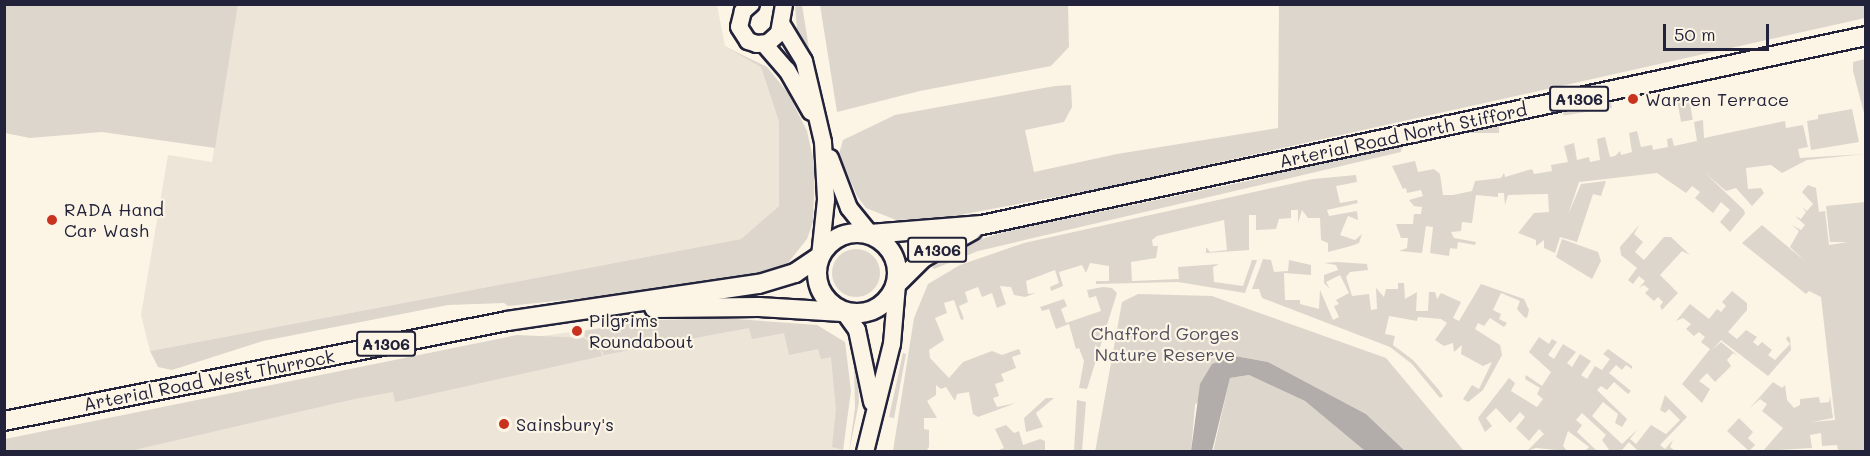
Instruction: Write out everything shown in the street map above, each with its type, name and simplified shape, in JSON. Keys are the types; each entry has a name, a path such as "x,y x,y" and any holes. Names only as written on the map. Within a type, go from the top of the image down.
{"main road":[{"path":"751,4 743,11 740,27 748,40 764,44 775,39 780,13"},
{"path":"780,13 804,61 824,142 826,200 817,276 820,289 827,300 844,312 860,342 873,412"},
{"name":"Arterial Road North Stifford","path":"870,234 982,225 1863,37"},
{"path":"764,44 805,98 849,208 870,234 893,253 897,284 892,344 873,412 865,452"},
{"name":"Arterial Road North Stifford","path":"897,284 923,258 982,225"},
{"path":"820,256 842,236 870,234"},
{"name":"Arterial Road West Thurrock","path":"4,421 507,321 778,280 820,256"},
{"path":"844,312 859,314 876,310 890,298 897,284"},
{"name":"Arterial Road West Thurrock","path":"591,309 759,307 844,312"}],"shaded area":[{"path":"238,5 717,5 725,46 761,67 779,122 779,206 741,239 150,351 141,315 168,155 212,162"},
{"path":"657,320 818,328 850,385 843,451 36,452 528,338"},
{"path":"1235,356 1268,362 1366,414 1405,451 1365,451 1305,401 1249,375 1230,378 1212,451 1191,451 1200,384 1212,364"}],"green space":[{"path":"4,5 238,5 215,148 102,132 30,138 5,133"},
{"path":"795,5 802,5 809,48 797,30"},
{"path":"820,5 1068,5 1069,47 1051,66 920,91 837,112"},
{"path":"1279,5 1865,5 1865,18 1108,187 917,223 916,219 896,220 866,208 857,196 839,154 843,140 895,115 1071,85 1072,107 1064,122 1025,130 1034,172 1117,154 1278,128"},
{"path":"724,46 767,67 788,93 807,131 815,167 813,222 807,239 784,268 660,290 508,306 504,303 448,305 263,341 172,370 158,367 150,351 741,239 779,206 779,122 761,67"},
{"path":"1866,59 1865,117 1853,71 1853,62"},
{"path":"1689,98 1693,120 1681,122 1677,100"},
{"path":"1611,102 1612,108 1564,116 1563,110"},
{"path":"1852,109 1859,142 1811,150 1807,121 1818,119 1818,115"},
{"path":"1703,120 1704,138 1785,121 1786,128 1803,125 1808,147 1798,149 1800,158 1865,154 1807,160 1782,173 1771,165 1746,168 1748,189 1761,188 1764,193 1752,206 1736,188 1726,191 1704,172 1744,210 1745,214 1730,232 1720,222 1730,210 1721,202 1713,213 1695,198 1700,192 1692,186 1686,193 1657,173 1579,182 1568,215 1581,184 1606,181 1601,196 1593,194 1577,242 1560,237 1555,253 1544,248 1544,240 1536,246 1536,240 1518,233 1534,213 1549,212 1548,194 1508,195 1505,205 1504,193 1498,193 1498,197 1476,195 1472,223 1462,222 1461,231 1451,232 1454,238 1476,242 1475,245 1458,242 1457,249 1450,248 1449,256 1430,253 1433,227 1426,226 1422,253 1399,251 1407,248 1408,238 1401,238 1396,224 1413,224 1414,214 1421,214 1422,207 1414,206 1409,200 1423,196 1421,190 1407,193 1392,166 1415,161 1418,172 1434,169 1440,174 1443,195 1453,195 1472,191 1475,181 1501,178 1504,173 1505,177 1532,169 1534,174 1552,171 1551,165 1568,162 1564,146 1574,143 1577,160 1589,157 1590,162 1600,160 1597,139 1605,137 1610,157 1620,151 1621,155 1632,152 1629,133 1637,131 1641,147 1652,145 1653,150 1668,147 1667,139 1672,138 1674,146 1697,141 1694,122"},
{"path":"1418,126 1499,126 1499,133 1418,133"},
{"path":"1402,146 1401,152 978,251 934,269 932,267 976,241 1003,232 1257,179 1308,161"},
{"path":"1356,175 1357,182 1336,186 1340,203 1357,200 1358,203 1327,210 1329,216 1357,211 1358,220 1348,216 1340,235 1355,240 1362,234 1359,243 1328,252 1328,243 1321,240 1320,218 1308,218 1302,210 1298,223 1298,210 1291,210 1291,218 1279,219 1276,229 1256,230 1256,215 1249,215 1249,250 1206,253 1206,247 1210,252 1227,250 1224,220 1157,236 1152,240 1153,246 1158,246 1156,258 1131,262 1132,281 1179,279 1178,267 1219,264 1213,267 1214,282 1243,286 1252,260 1257,260 1245,293 1178,282 1096,284 1096,281 1109,281 1109,266 1090,263 1086,273 1082,265 1059,272 1063,286 1051,291 1050,287 1059,283 1055,270 1026,281 1028,294 1036,293 1025,297 1014,295 1011,287 1000,286 1006,304 997,308 992,293 982,297 978,287 965,292 968,302 959,306 964,319 961,320 954,300 944,303 947,313 935,318 944,340 929,350 930,358 949,378 963,362 992,351 1002,355 1019,349 1021,354 1012,357 1016,368 1001,374 1004,381 995,384 999,396 993,398 997,407 1016,403 978,417 973,414 969,392 957,394 955,401 946,387 941,389 936,385 936,395 927,401 937,418 924,418 924,429 929,430 929,447 926,451 893,451 914,318 928,284 960,265 1024,243 1313,179"},
{"path":"1808,185 1816,188 1819,212 1825,211 1829,245 1848,242 1830,242 1826,206 1865,202 1865,451 1838,451 1837,445 1822,446 1821,433 1810,435 1812,448 1763,451 1783,428 1762,411 1767,404 1760,399 1750,408 1773,382 1782,388 1785,385 1787,400 1794,408 1800,405 1800,399 1819,397 1820,403 1829,402 1830,396 1833,418 1812,422 1835,420 1821,297 1809,291 1806,294 1742,243 1762,225 1806,262 1790,247 1799,231 1792,225 1801,230 1805,225 1795,216 1801,219 1806,212 1802,207 1807,211 1813,204 1802,192"},
{"path":"1640,224 1634,234 1643,242 1635,252 1644,260 1664,237 1671,237 1690,255 1682,251 1660,275 1678,293 1662,310 1660,306 1663,302 1658,297 1654,301 1645,293 1649,289 1644,285 1639,288 1645,281 1639,276 1633,284 1628,280 1637,268 1621,255 1620,247"},
{"path":"1562,239 1598,252 1601,261 1592,279 1556,257"},
{"path":"851,249 861,249 873,256 880,268 880,278 873,290 861,297 851,297 836,286 832,278 832,268 843,253"},
{"path":"1263,259 1271,260 1274,272 1288,271 1289,260 1311,265 1311,275 1284,273 1285,300 1300,300 1300,304 1319,309 1320,290 1333,320 1339,317 1334,306 1339,304 1336,300 1349,293 1340,275 1326,282 1330,289 1324,283 1324,275 1338,270 1336,265 1324,263 1337,262 1367,264 1368,270 1350,272 1346,277 1352,296 1369,294 1371,310 1377,309 1376,288 1384,297 1386,289 1398,289 1398,283 1404,283 1405,299 1417,292 1416,311 1428,311 1429,292 1435,292 1437,299 1441,293 1461,302 1453,318 1459,321 1481,284 1524,299 1529,310 1527,318 1524,317 1517,309 1520,301 1501,293 1493,310 1501,314 1499,319 1507,323 1504,327 1490,318 1484,326 1478,323 1475,329 1500,345 1502,355 1483,390 1468,402 1463,399 1472,385 1479,389 1492,362 1483,366 1461,354 1462,345 1454,352 1453,343 1444,346 1435,340 1447,323 1441,319 1418,317 1417,321 1389,316 1385,334 1395,336 1393,345 1413,360 1439,390 1443,396 1440,398 1412,364 1390,347 1262,298 1259,289 1252,289"},
{"path":"1112,288 1117,293 1087,389 1079,388 1084,361 1079,348 1076,349 1069,324 1056,329 1049,309 1042,311 1040,307 1064,299 1067,306 1061,309 1066,323 1101,311 1096,296 1089,298 1087,290"},
{"path":"1732,291 1747,303 1747,310 1728,332 1737,339 1746,330 1757,337 1753,342 1758,346 1762,342 1772,350 1768,355 1775,360 1790,344 1786,339 1788,336 1790,338 1791,350 1768,376 1721,340 1712,350 1721,342 1738,356 1733,353 1727,360 1731,366 1715,382 1707,373 1699,381 1710,389 1702,403 1682,384 1710,349 1701,342 1705,337 1699,332 1694,336 1686,329 1691,324 1683,318 1676,321 1690,304 1709,319 1717,309 1721,312 1726,306 1722,302"},
{"name":"Chafford Gorges Nature Reserve","path":"1138,294 1212,296 1386,358 1464,451 1405,451 1366,414 1268,362 1235,356 1195,405 1191,451 1095,452 1122,302"},
{"path":"722,318 817,325 845,342 851,391 843,450 832,447 836,409 831,357 821,359 818,349 789,355 784,333 752,339 749,328 604,355 599,345 585,337 584,331 657,320"},
{"path":"517,335 584,338 600,349 602,356 395,402 393,392 354,399 130,451 5,451 5,439"},
{"path":"1539,337 1549,344 1552,339 1557,342 1548,355 1554,359 1563,344 1576,352 1567,363 1572,367 1580,354 1591,361 1581,375 1587,379 1595,366 1602,370 1610,359 1603,354 1608,349 1632,366 1632,369 1626,365 1622,370 1616,365 1609,373 1631,391 1628,394 1614,382 1607,390 1601,386 1597,390 1627,419 1622,427 1615,423 1618,414 1603,402 1592,416 1622,444 1638,429 1630,439 1636,444 1651,425 1666,434 1680,420 1669,409 1665,413 1660,410 1665,395 1687,417 1660,445 1665,449 1673,440 1670,447 1675,451 1638,451 1629,442 1621,451 1610,451 1602,440 1606,435 1582,413 1576,420 1582,425 1577,432 1597,451 1585,451 1589,447 1568,431 1563,446 1567,451 1536,448 1527,451 1544,434 1539,429 1529,441 1516,428 1525,417 1520,412 1510,423 1496,408 1486,418 1492,426 1485,432 1478,418 1509,378 1515,383 1511,391 1537,407 1543,399 1537,394 1540,388 1525,379 1526,375 1542,386 1551,372 1529,352"},
{"path":"903,353 906,354 894,418 889,417"},
{"path":"854,362 857,362 859,402 849,452 855,408"},
{"name":"Chafford Gorges Nature Reserve","path":"1249,375 1305,401 1365,451 1213,452 1230,378"},
{"path":"1046,398 1054,398 1036,413 1043,427 1026,432 1024,418"},
{"path":"1077,400 1086,402 1082,451 1074,451"},
{"path":"1739,418 1753,432 1748,438 1755,445 1749,451 1727,431"},
{"path":"1006,425 1014,433 1019,431 1023,445 1040,439 1045,441 1045,451 996,451 1004,448 995,429"}],"place":[{"name":"Warren Terrace","path":"1633,99"},
{"name":"RADA Hand Car Wash","path":"52,220"},
{"name":"Pilgrims Roundabout","path":"577,331"},
{"name":"Sainsbury's","path":"504,424"}]}
